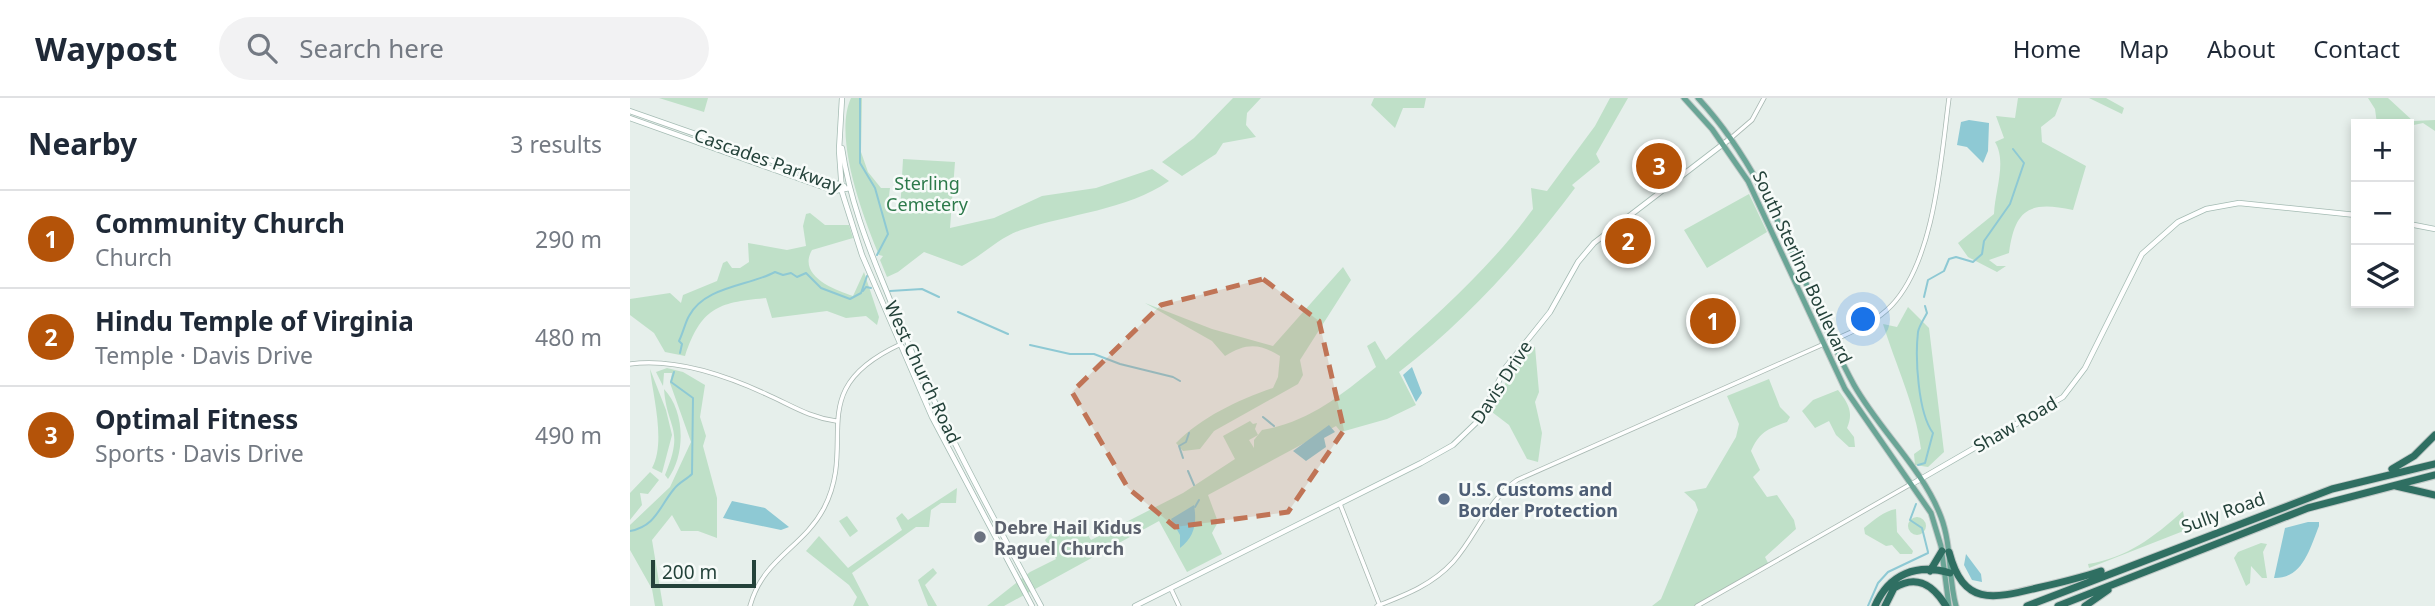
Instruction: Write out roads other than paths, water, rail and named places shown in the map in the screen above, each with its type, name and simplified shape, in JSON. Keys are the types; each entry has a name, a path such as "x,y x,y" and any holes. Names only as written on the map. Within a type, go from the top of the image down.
{"highway":[{"path":"2375,477 2414,456 2435,435"},
{"name":"Sully Road","path":"2027,606 2320,493 2435,464"},
{"name":"Sully Road","path":"2058,606 2290,515 2385,486 2435,475"},
{"path":"2385,486 2409,487 2435,495"},
{"path":"1930,571 1946,552 1964,586 1976,595 1992,598 2139,561"},
{"path":"1875,606 1895,578 1930,571 1947,573"},
{"path":"2085,606 2126,579"},
{"path":"1885,606 1894,588 1915,581 1929,585 1947,606"}],"main road":[{"name":"West Church Road","path":"842,98 842,188 862,255 940,417 1041,606"},
{"name":"South Sterling Boulevard","path":"1684,98 1723,144 1763,208 1823,344 1860,414 1931,513 1946,552"},
{"name":"South Sterling Boulevard","path":"1698,98 1731,138 1771,201 1833,340 1868,408 1920,479 1942,519 1947,606"},
{"name":"Cascades Parkway","path":"630,111 842,188"},
{"name":"Cascades Parkway","path":"630,118 842,188 850,188"},
{"name":"West Church Road","path":"841,126 850,188 903,343 932,417 1032,606"},
{"name":"Davis Drive","path":"1135,606 1444,451 1470,431 1483,414 1506,367 1556,303 1587,250 1731,138"},
{"name":"Shaw Road","path":"1912,484 2063,397 2085,368 2142,254 2178,222 2206,209 2239,203 2351,214"},
{"path":"2414,225 2435,229"},
{"path":"989,523 1007,541"},
{"name":"South Sterling Boulevard","path":"1947,573 1956,606"}],"street":[{"name":"Davis Drive","path":"1731,138 1750,122 1764,98"},
{"path":"1340,503 1379,606 1413,592 1442,573 1461,551 1498,495 1517,480 1833,340 1881,316 1898,298 1910,278 1931,219 1949,98"},
{"path":"750,606 764,573 807,531 825,506 836,468 836,421 842,397 856,374 873,359 903,343"},
{"path":"630,364 656,362 684,366 761,391 805,415 836,421"},
{"name":"Shaw Road","path":"1697,606 1912,484"},
{"path":"1171,589 1179,606"}],"water":[{"path":"1969,120 1989,123 1988,151 1983,163 1967,147 1957,145 1961,122"},
{"path":"1412,367 1422,393 1416,402 1403,375"},
{"path":"1329,425 1335,432 1324,438 1326,447 1306,461 1293,451"},
{"path":"732,501 765,508 789,527 781,530 723,518"},
{"path":"1194,505 1194,529 1180,548 1180,535 1171,519"},
{"path":"2319,522 2319,526 2304,561 2292,573 2274,578 2285,528"},
{"path":"1966,554 1981,574 1982,582 1972,580 1964,565"}],"waterway":[{"path":"860,98 860,163 875,188 888,234 877,255"},
{"path":"1924,297 1928,280 1944,271 1949,259 1956,257 1973,262 1982,254 1984,241 2010,204 2024,163 2013,149"},
{"path":"680,353 682,344 679,341 696,306 728,288 775,272 783,275 791,273 797,277 806,273 821,288 850,299 861,293 867,276"},
{"path":"863,291 866,287 871,288"},
{"path":"890,291 922,289 939,297"},
{"path":"1918,465 1925,463 1933,433 1924,412 1917,370 1918,332 1927,313 1925,306"},
{"path":"958,312 1008,334"},
{"path":"1030,345 1070,354 1094,354 1180,381"},
{"path":"630,531 646,525 676,487 692,474 693,398 671,382 674,372"},
{"path":"1263,417 1274,426"},
{"path":"1183,458 1179,446 1186,442 1189,433"},
{"path":"1188,471 1194,485"},
{"path":"1195,507 1199,500"},
{"path":"1916,504 1910,520 1922,528 1928,552"},
{"path":"1868,606 1878,583 1888,572 1928,553"}],"place":[{"name":"Optimal Fitness","path":"1659,166"},
{"name":"Hindu Temple of Virginia","path":"1628,241"},
{"name":"Community Church","path":"1713,321"},
{"name":"U.S. Customs and Border Protection","path":"1444,499"},
{"name":"Debre Hail Kidus Raguel Church","path":"980,537"}],"park label":[{"name":"Sterling Cemetery","path":"927,193"}]}
